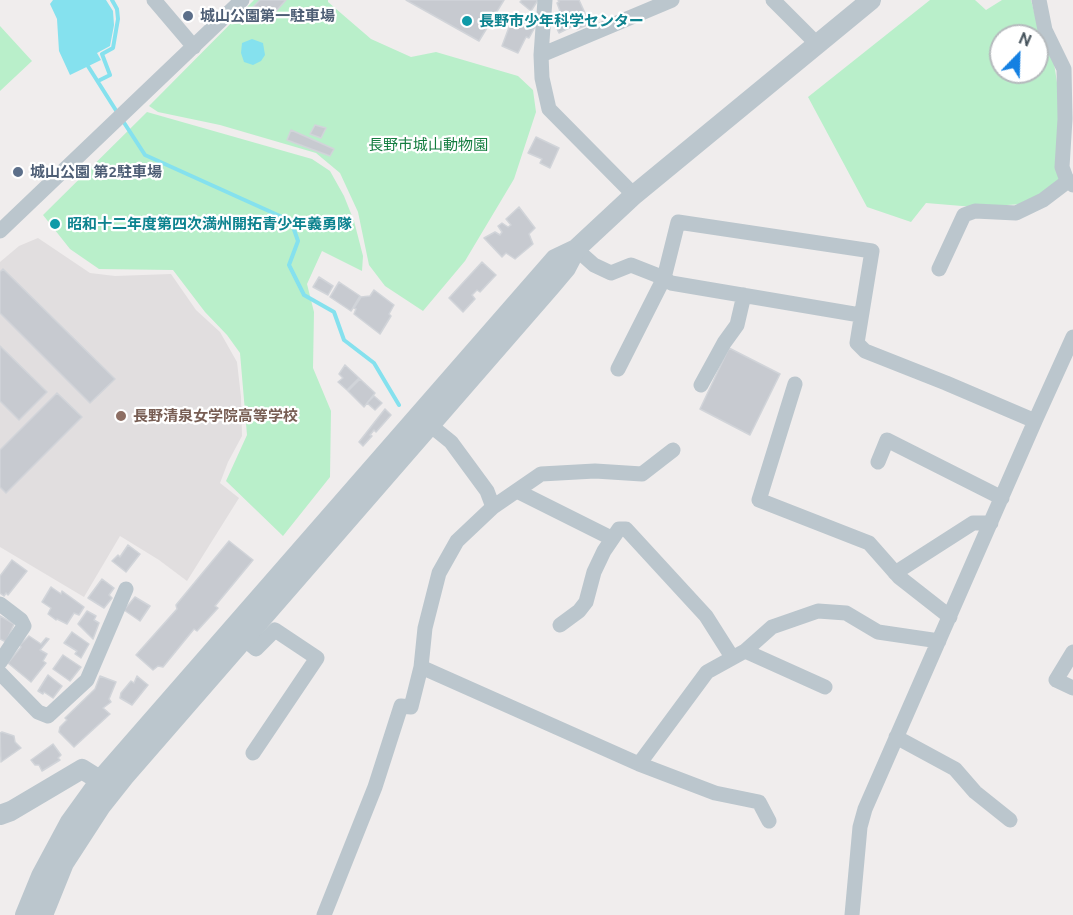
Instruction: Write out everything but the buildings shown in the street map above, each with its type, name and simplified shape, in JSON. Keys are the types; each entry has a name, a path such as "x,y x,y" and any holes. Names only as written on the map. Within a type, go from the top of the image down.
{"street":[{"path":"154,0 194,47"},
{"path":"0,231 242,0"},
{"path":"545,0 541,55 542,78 549,108 634,195"},
{"path":"541,55 672,0"},
{"path":"773,0 818,45"},
{"path":"43,915 64,863 84,831 107,785 555,259 576,249 634,195 871,0"},
{"path":"939,269 964,215 975,211 1016,213 1071,183 1062,167 1065,119 1064,69 1045,30 1039,0"},
{"path":"618,369 664,278 678,222 872,251 857,343 865,351 1035,421"},
{"path":"576,249 594,265 611,273 631,265 671,283 860,315"},
{"path":"25,915 41,876 70,822 244,639 551,286 566,268 576,249"},
{"path":"701,385 724,343 737,325 744,296"},
{"path":"852,915 860,827 865,809 1073,337"},
{"path":"795,384 759,500 869,543 895,573 950,617"},
{"path":"430,425 451,442 487,491 493,507"},
{"path":"878,462 887,440 1002,498"},
{"path":"324,915 375,787 401,706 411,707 421,667 425,628 439,573 457,541 493,507 542,474 595,471 642,474 673,450"},
{"path":"517,491 611,538"},
{"path":"895,573 973,523 991,523"},
{"path":"560,625 579,611 586,602 594,572 611,538 619,529 626,529 739,654 825,687"},
{"path":"0,673 38,712 48,716 87,680 126,589"},
{"path":"0,604 21,620 24,626 0,662"},
{"path":"639,764 707,672 739,654 772,627 818,612 846,613 878,632 939,641"},
{"path":"244,639 256,649 275,630 317,658 254,753"},
{"path":"1073,652 1056,680 1073,688"},
{"path":"421,667 639,764 715,793 759,802 769,821"},
{"path":"896,737 955,769 975,792 1010,820"},
{"path":"0,815 11,811 82,769 107,785"}],"shaded area":[{"name":"長野清泉女学院高等学校","path":"38,238 90,273 115,276 171,274 196,310 220,332 237,362 242,436 220,483 239,498 187,581 159,560 120,536 84,597 0,547 0,262 19,246"}],"green space":[{"name":"長野市城山動物園","path":"254,0 328,0 371,39 411,57 436,52 518,76 533,90 536,112 514,179 465,261 423,311 385,286 369,265 358,212 340,173 316,153 220,125 158,112 149,106"},
{"path":"930,0 975,0 986,10 1002,0 1031,0 1037,24 989,24 989,84 1049,84 1049,52 1054,63 1060,102 1059,182 1023,204 974,207 926,203 911,222 867,207 808,97"},
{"path":"0,26 32,61 0,91"},
{"path":"147,112 312,159 330,171 344,196 354,221 363,256 362,271 322,251 307,284 314,312 313,368 331,411 330,477 283,536 226,481 247,435 240,353 227,335 205,312 173,270 99,269 70,249 43,215"}],"water":[{"path":"53,0 106,0 113,11 114,25 110,46 97,53 101,60 70,75 59,51 57,19 50,4"},
{"path":"252,39 263,43 265,55 261,61 253,65 244,62 241,53 242,43"}],"waterway":[{"path":"98,81 110,75 102,54 113,48 118,19 117,9 112,0"},
{"path":"86,63 117,112"},
{"path":"121,118 145,155 291,221 298,241 289,265 304,295 334,312 344,340 374,363 399,405"}],"place":[{"name":"城山公園第一駐車場","path":"188,16"},
{"name":"長野市少年科学センター","path":"467,21"},
{"name":"城山公園 第2駐車場","path":"18,172"},
{"name":"昭和十二年度第四次満州開拓青少年義勇隊","path":"55,224"},
{"name":"長野清泉女学院高等学校","path":"121,416"}]}
